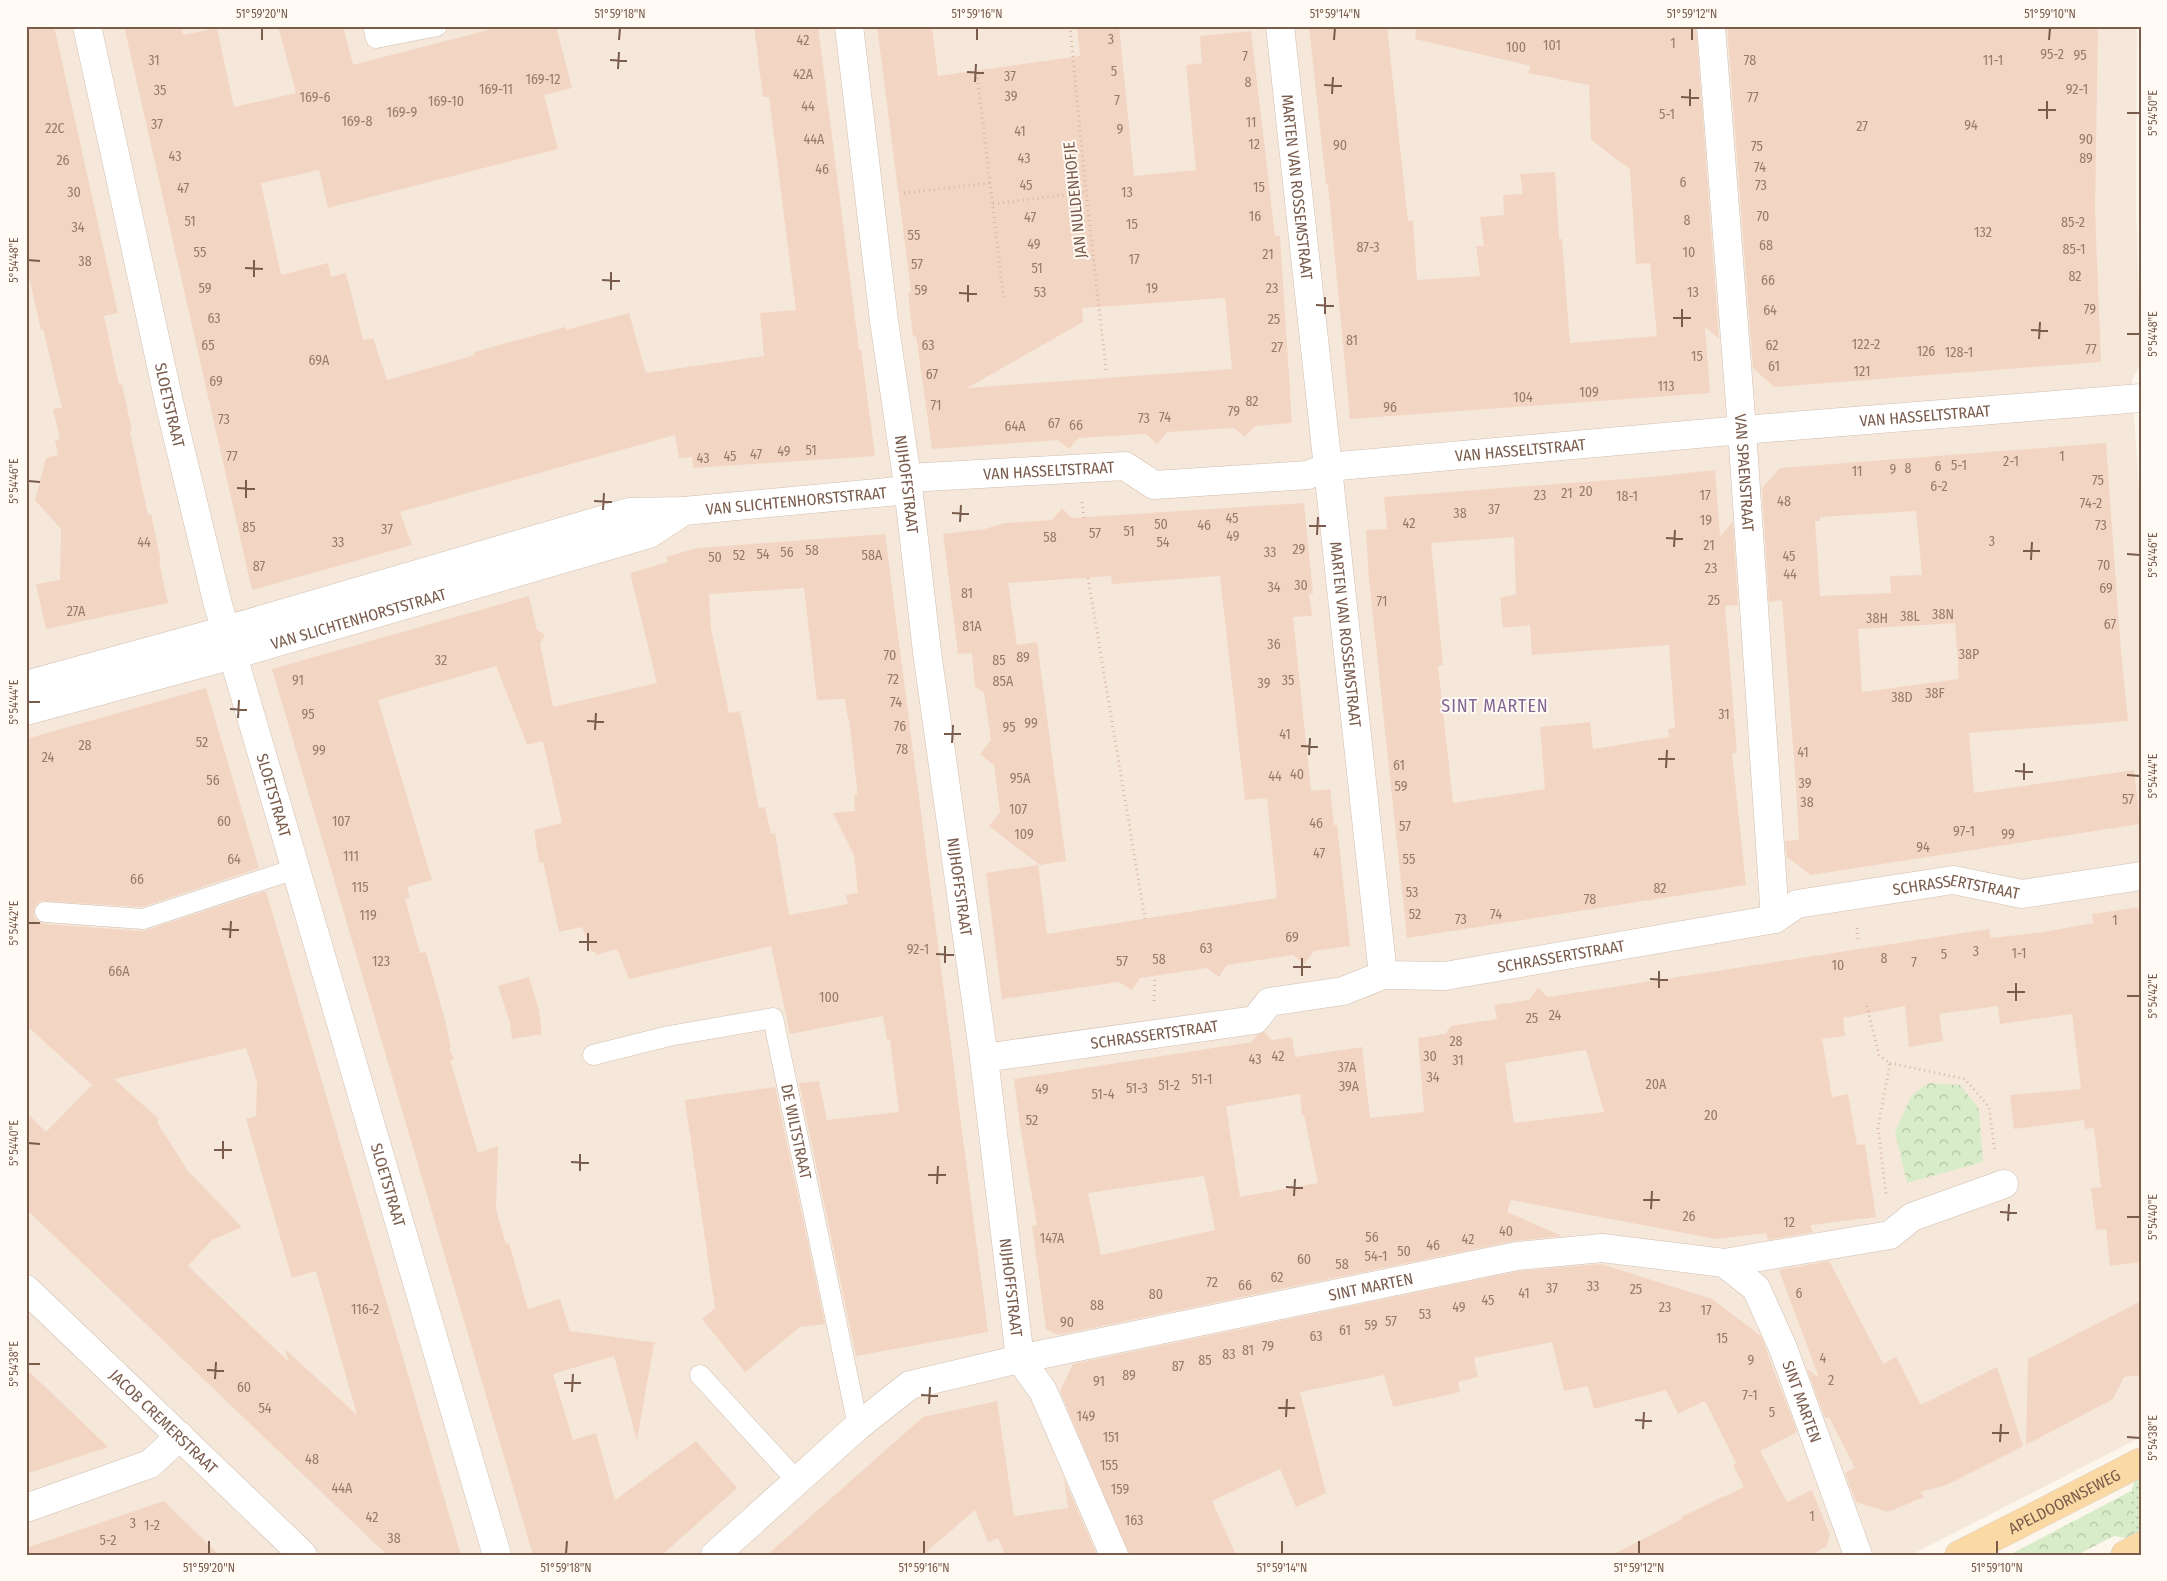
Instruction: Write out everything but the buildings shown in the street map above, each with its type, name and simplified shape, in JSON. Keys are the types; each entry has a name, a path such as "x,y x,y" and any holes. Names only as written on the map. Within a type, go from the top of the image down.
{"main road":[{"name":"APELDOORNSEWEG","path":"1958,1555 2141,1462"},
{"path":"2124,1555 2141,1546"}],"street":[{"name":"SLOETSTRAAT","path":"87,26 169,402 217,601 497,1555"},
{"name":"NIJHOFFSTRAAT","path":"849,26 868,198 908,484 927,652 984,1058 1020,1359 1043,1391 1114,1555"},
{"name":"MARTEN VAN ROSSEMSTRAAT","path":"1280,26 1383,975"},
{"name":"VAN SPAENSTRAAT","path":"1711,26 1742,430 1775,919"},
{"name":"VAN HASSELTSTRAAT","path":"908,484 1125,466 1154,485 1308,474 1328,467 1742,430 2141,398"},
{"name":"VAN SLICHTENHORSTSTRAAT","path":"26,685 230,642 649,534 684,511 908,484"},
{"name":"VAN SLICHTENHORSTSTRAAT","path":"26,711 230,642"},
{"name":"SCHRASSERTSTRAAT","path":"984,1058 1255,1020 1269,1002 1343,991 1383,975 1445,976 1775,919 1797,904 1953,880 2022,894 2141,876"},
{"name":"SINT MARTEN","path":"1020,1359 1517,1256 1602,1248 1724,1263 1890,1235 1912,1217 2002,1185"},
{"name":"SINT MARTEN","path":"1724,1263 1756,1288 1783,1348 1858,1555"},
{"name":"JACOB CREMERSTRAAT","path":"26,1289 303,1555"},
{"path":"715,1555 858,1426 910,1385 1020,1359"},
{"path":"26,1508 150,1464 180,1436"}],"lane":[{"path":"373,26 376,38 437,26"},
{"path":"45,912 143,919 295,869"},
{"name":"DE WILTSTRAAT","path":"593,1055 669,1036 773,1018 858,1426"},
{"path":"700,1376 797,1480"}],"path":[{"name":"JAN NULDENHOFJE","path":"1070,26 1106,370"},
{"path":"978,73 1004,301"},
{"path":"868,198 990,183"},
{"path":"993,204 1086,192"},
{"path":"1088,578 1145,919"},
{"path":"1867,1006 1879,1055 1890,1063 1965,1079 1989,1107 2002,1185"},
{"path":"1890,1063 1878,1128 1890,1235"}],"shaded area":[{"path":"26,26 2137,26 2136,205 2141,355 2140,365 2132,380 2141,520 2141,1437 1911,1555 26,1555"}],"green space":[{"path":"1929,1083 1960,1085 1979,1109 1983,1162 1907,1183 1895,1132 1911,1096"},
{"path":"2141,1473 2141,1536 2131,1539 2131,1495 2136,1479"},
{"path":"2131,1491 2131,1539 2114,1536 2077,1555 2009,1555"}],"district":[{"name":"SINT MARTEN","path":"1495,706"}]}
